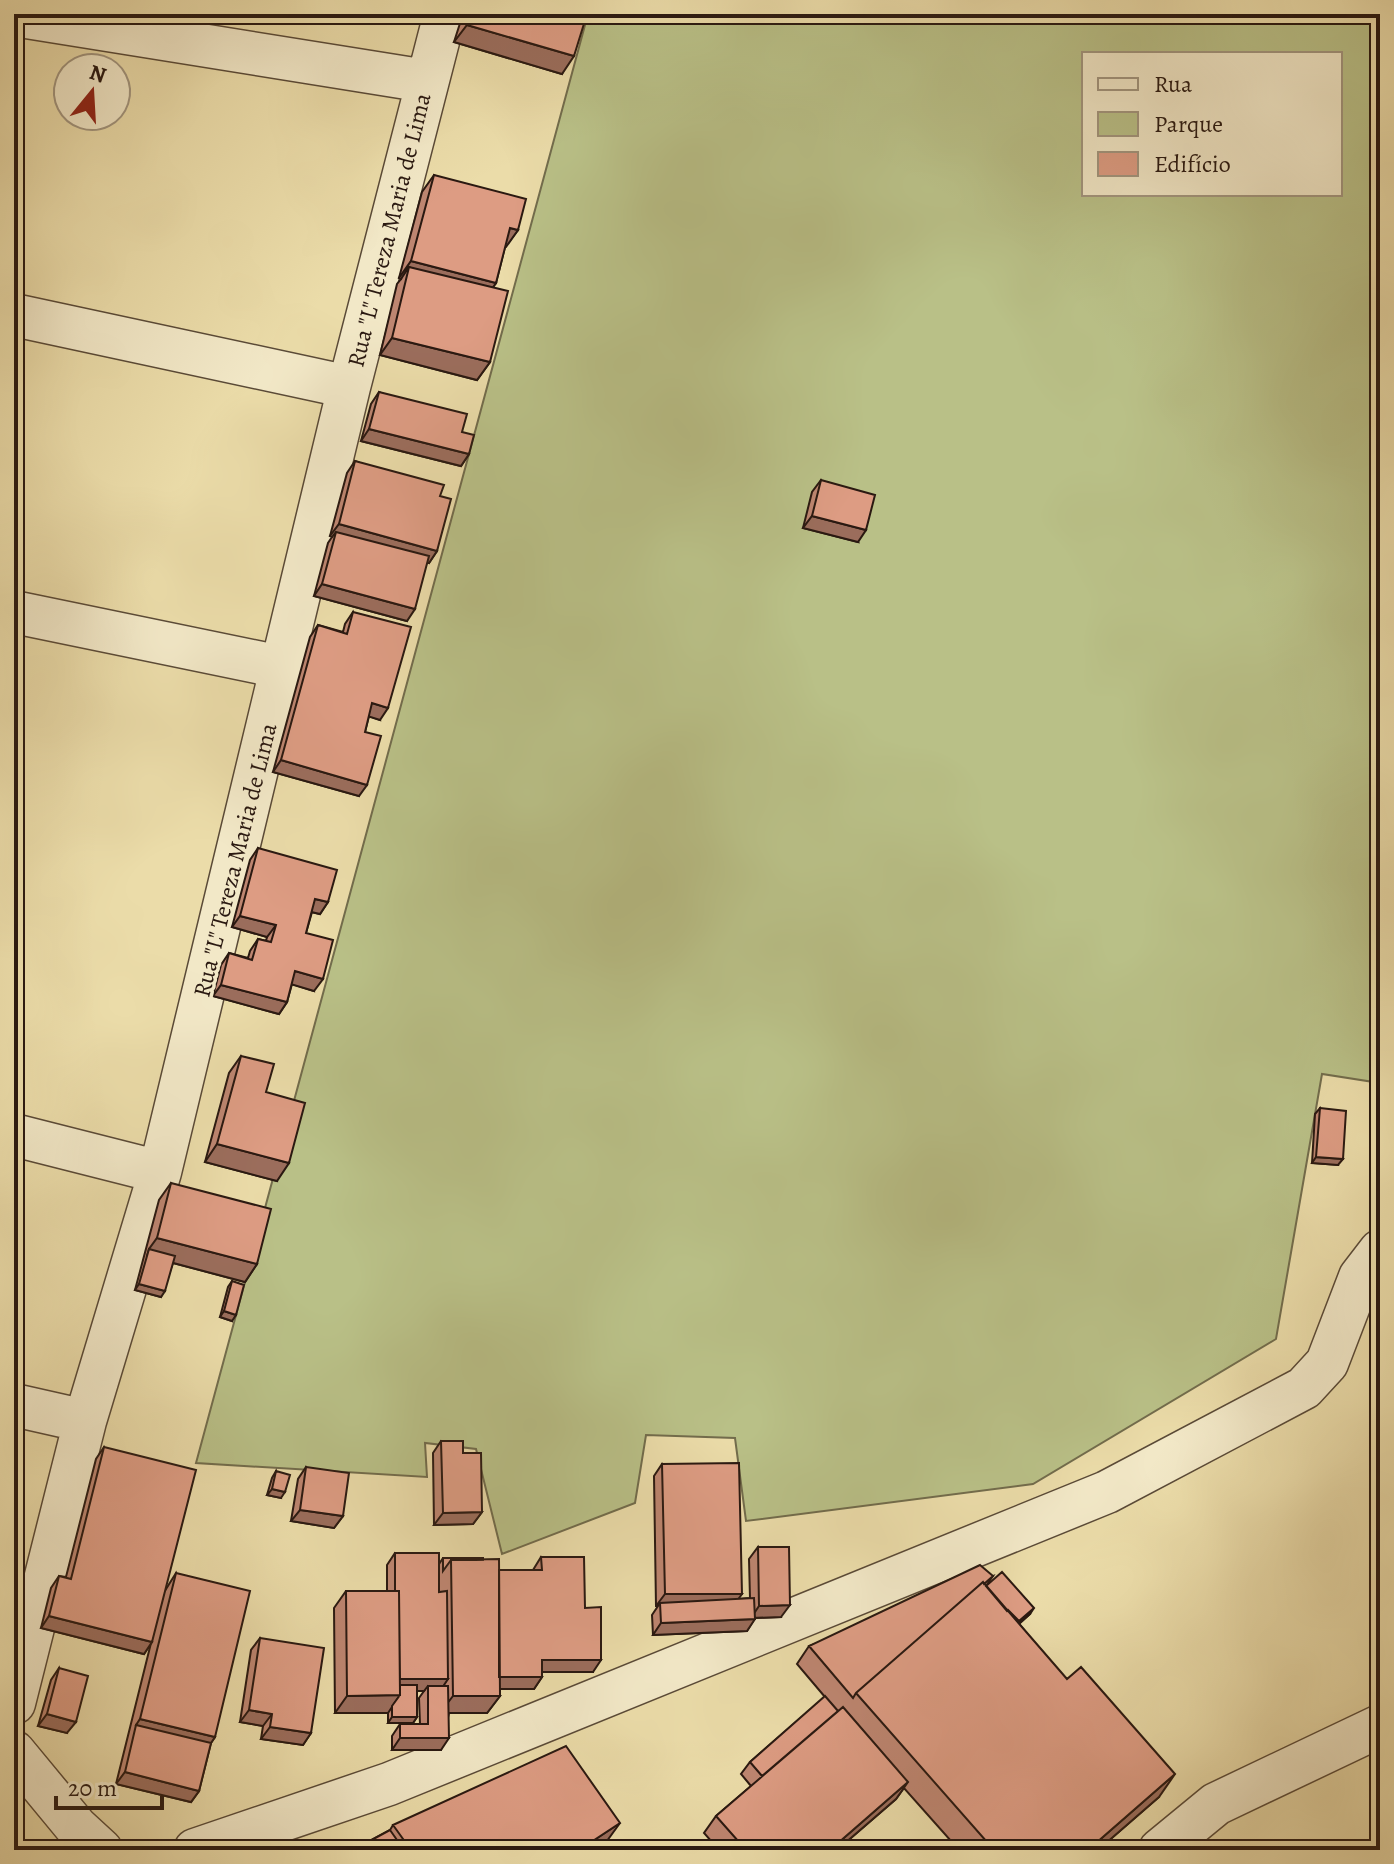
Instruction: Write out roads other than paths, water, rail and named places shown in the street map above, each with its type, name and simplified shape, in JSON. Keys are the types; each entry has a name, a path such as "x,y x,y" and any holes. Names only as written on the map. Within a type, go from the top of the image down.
{"street":[{"name":"Rua \"L\" Tereza Maria de Lima","path":"14,1703 85,1421 160,1172 349,387 445,14"},
{"path":"14,15 426,81"},
{"path":"14,315 349,387"},
{"path":"14,612 281,667"},
{"path":"14,1135 160,1172"},
{"path":"195,1850 389,1784 1107,1492 1304,1388 1327,1363 1360,1277 1380,1251"},
{"path":"14,1405 85,1421"},
{"path":"1160,1850 1216,1804 1380,1726"},
{"path":"14,1752 83,1842"}]}
